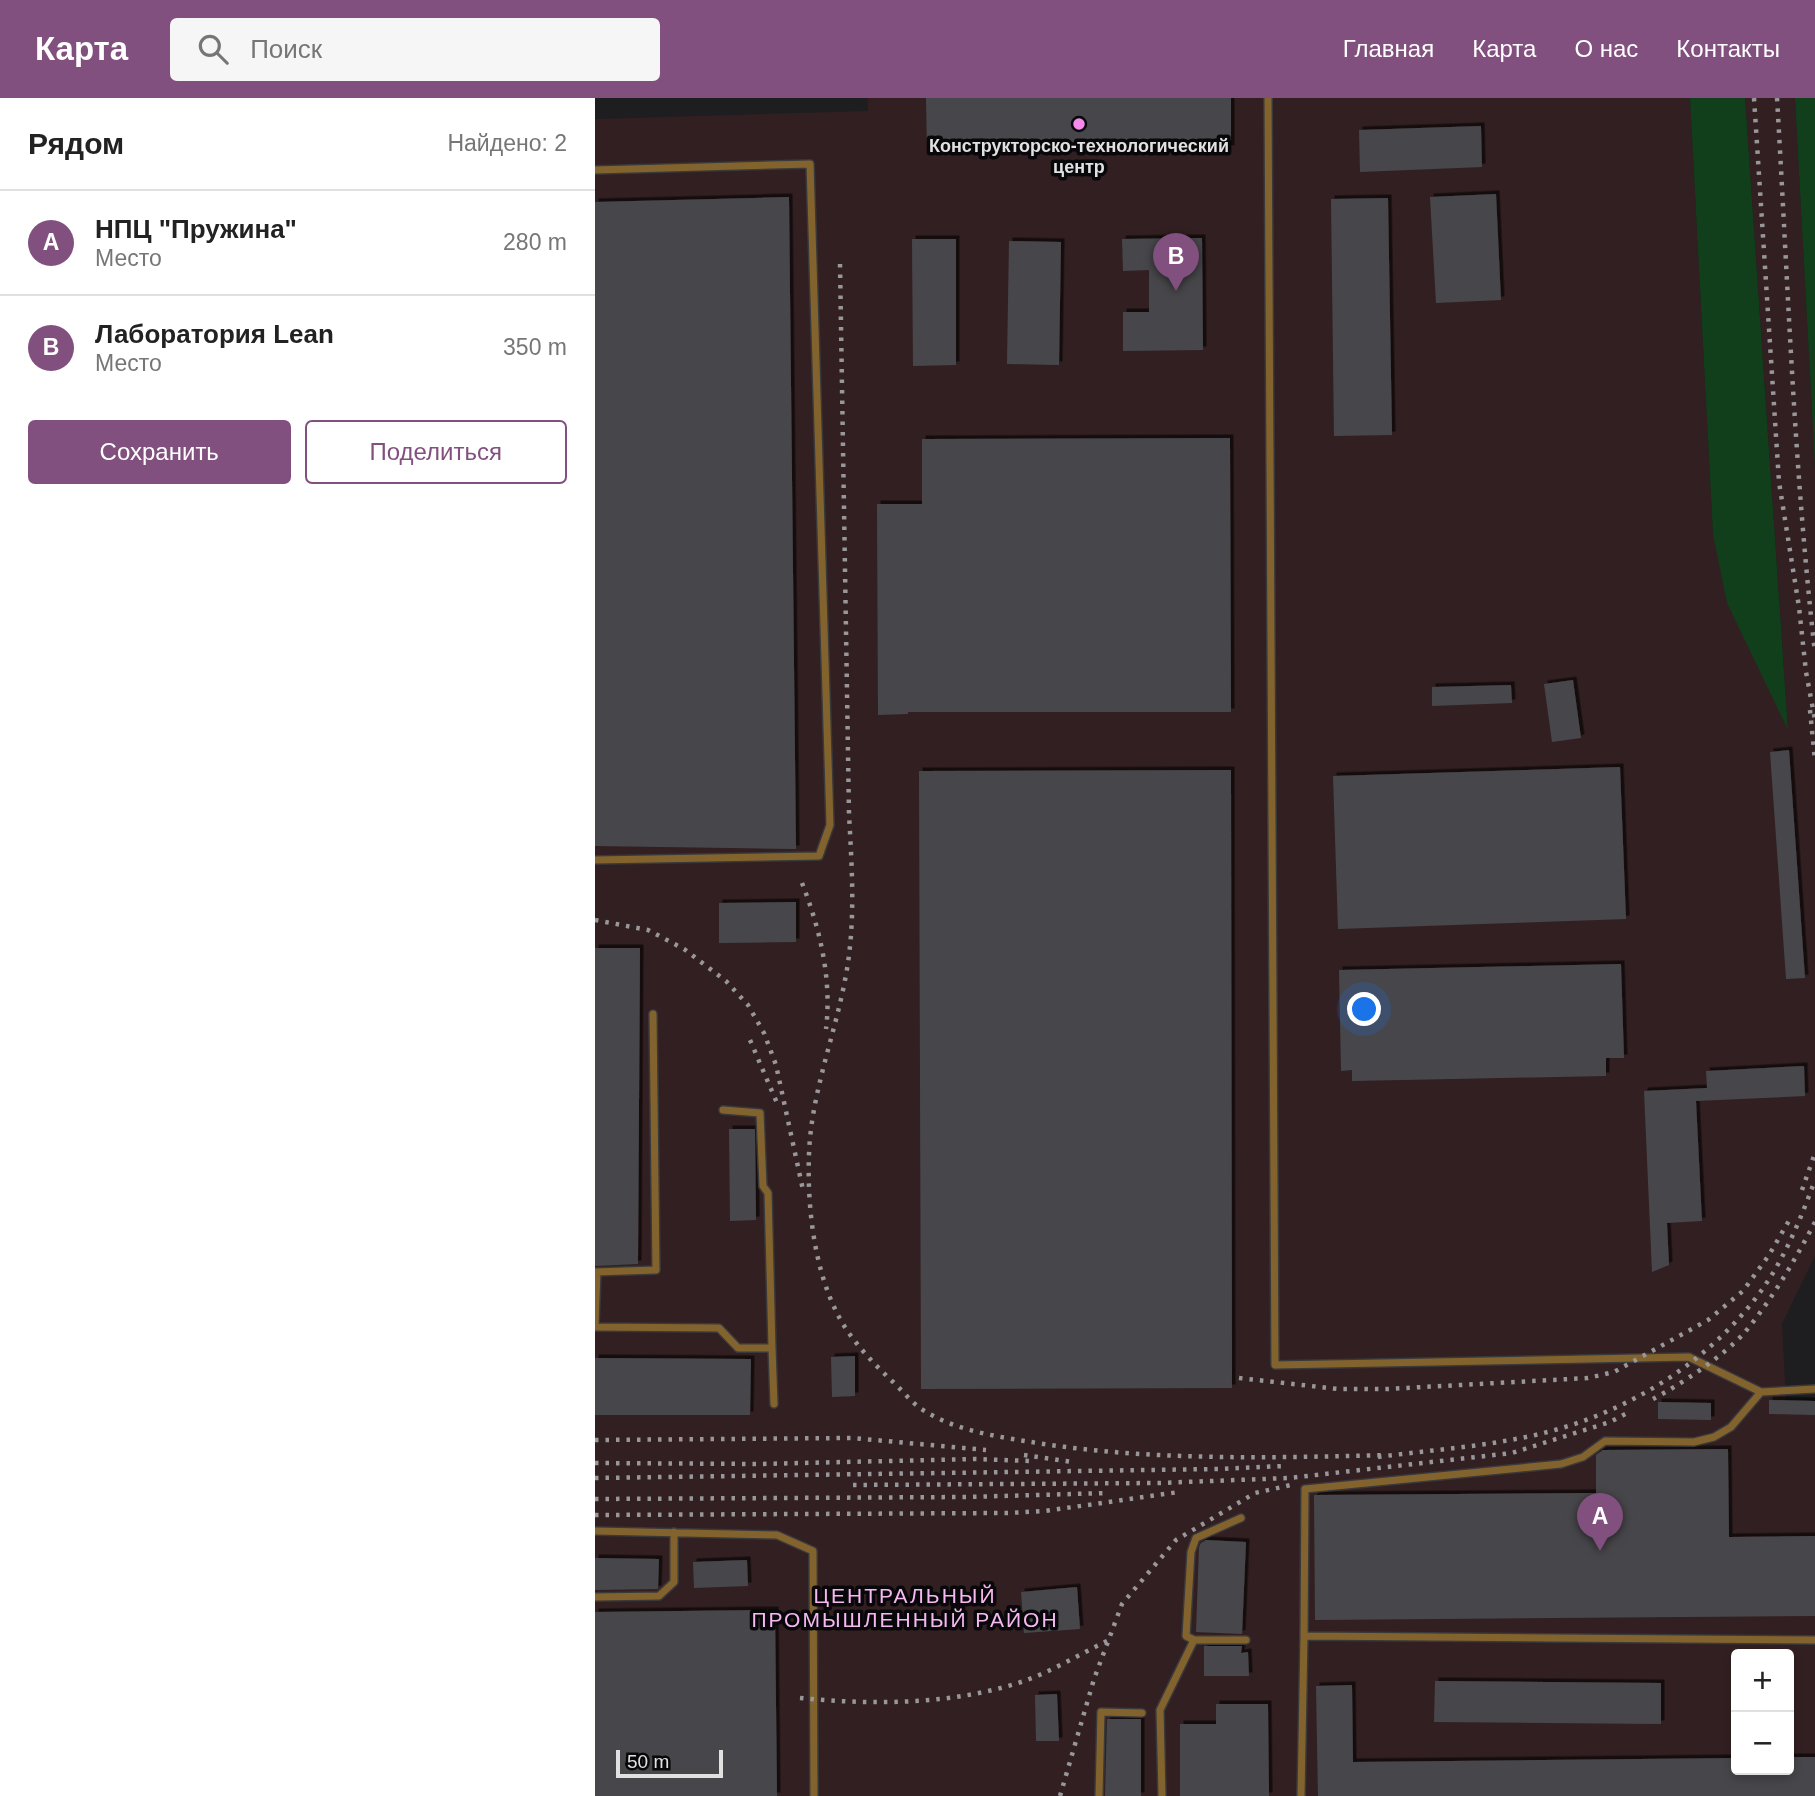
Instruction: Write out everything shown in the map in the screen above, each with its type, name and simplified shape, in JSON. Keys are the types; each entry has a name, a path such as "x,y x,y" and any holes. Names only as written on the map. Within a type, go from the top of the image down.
{"lane":[{"path":"1268,98 1275,1365 1689,1357 1761,1392 1815,1389"},
{"path":"595,170 810,164 830,825 819,856 595,860"},
{"path":"653,1014 656,1270 596,1272 595,1326 719,1328 738,1348 772,1348"},
{"path":"723,1110 760,1113 763,1186 768,1193 774,1404"},
{"path":"1301,1796 1305,1489 1561,1464 1583,1457 1605,1441 1693,1442 1714,1437 1731,1427 1761,1392"},
{"path":"1241,1518 1196,1538 1191,1552 1186,1636 1194,1640 1246,1640"},
{"path":"595,1531 778,1535 813,1551 814,1796"},
{"path":"595,1597 659,1596 674,1582 674,1532"},
{"path":"1304,1636 1815,1640"},
{"path":"1162,1796 1160,1710 1194,1640"},
{"path":"1099,1796 1101,1712 1142,1713"}],"shaded area":[{"path":"868,98 1690,98 1713,534 1788,728 1745,98 1795,98 1815,467 1815,1256 1782,1324 1786,1400 1815,1401 1815,1796 595,1796 595,119 868,111"}],"green space":[{"path":"1690,98 1745,98 1788,730 1727,603 1713,534"},
{"path":"1795,98 1815,98 1815,467"}],"building":[{"name":"Конструкторско-технологический центр","path":"926,98 1231,98 1231,149 927,151"},
{"path":"1481,126 1482,167 1360,172 1359,130"},
{"path":"1496,194 1501,300 1436,303 1430,197"},
{"path":"789,197 796,849 595,846 595,202"},
{"path":"1388,198 1392,435 1334,436 1331,199"},
{"path":"1202,238 1203,350 1123,351 1123,312 1149,312 1149,270 1123,271 1122,239"},
{"path":"912,239 956,239 956,365 913,366"},
{"path":"1009,241 1061,242 1059,365 1007,364"},
{"path":"1230,438 1231,712 908,712 878,715 877,504 922,504 922,439"},
{"path":"1573,680 1581,738 1552,742 1544,684"},
{"path":"1511,685 1512,703 1432,706 1432,687"},
{"path":"1789,750 1805,978 1786,979 1770,752"},
{"path":"1620,767 1626,919 1338,929 1333,776"},
{"path":"1231,770 1232,1388 921,1389 919,771"},
{"path":"796,902 796,942 719,943 719,903"},
{"path":"595,948 640,948 638,1264 595,1266"},
{"path":"1621,964 1624,1058 1606,1058 1606,1076 1352,1081 1352,1070 1341,1071 1339,970"},
{"path":"1804,1066 1805,1096 1696,1101 1702,1221 1667,1223 1669,1265 1652,1272 1644,1091 1707,1088 1706,1071"},
{"path":"729,1129 755,1129 756,1220 730,1221"},
{"path":"855,1356 855,1396 832,1397 831,1357"},
{"path":"595,1358 751,1359 750,1415 595,1415"},
{"path":"1769,1400 1815,1401 1815,1415 1769,1414"},
{"path":"1658,1402 1711,1403 1711,1420 1658,1419"},
{"path":"1728,1449 1729,1537 1815,1536 1815,1616 1315,1620 1314,1495 1596,1493 1596,1455 1603,1450"},
{"path":"1206,1540 1246,1542 1242,1634 1196,1632 1199,1547"},
{"path":"595,1558 659,1559 658,1589 595,1590"},
{"path":"747,1560 748,1586 694,1588 693,1562"},
{"path":"1077,1587 1080,1629 1024,1633 1021,1592"},
{"path":"775,1610 777,1796 595,1796 595,1612"},
{"path":"1204,1646 1242,1646 1241,1653 1248,1652 1249,1676 1204,1676"},
{"path":"1435,1681 1661,1683 1661,1724 1434,1722"},
{"path":"1352,1685 1353,1762 1731,1758 1731,1775 1794,1775 1794,1757 1815,1757 1815,1796 1318,1796 1316,1686"},
{"path":"1057,1694 1059,1741 1036,1741 1035,1695"},
{"path":"1216,1704 1268,1704 1269,1796 1180,1796 1180,1724 1216,1724"},
{"path":"1107,1719 1141,1719 1141,1796 1105,1796"}],"railway":[{"path":"1754,98 1779,482 1815,720"},
{"path":"1777,98 1797,445 1815,653"},
{"path":"840,264 852,918 845,980 818,1088 809,1154 814,1237 830,1299 856,1343 913,1402 932,1416 974,1431 1075,1448 1164,1455 1387,1455"},
{"path":"1810,710 1815,761"},
{"path":"802,883 823,954 827,992 826,1029"},
{"path":"595,920 648,930 684,949 726,981 748,1005 764,1033 776,1065 803,1190"},
{"path":"750,1040 777,1103"},
{"path":"1802,1190 1815,1153"},
{"path":"1378,1457 1477,1445 1547,1432 1617,1407 1651,1389 1711,1346 1738,1320 1761,1291 1785,1251 1815,1180"},
{"path":"1239,1378 1338,1389 1387,1389 1588,1378 1614,1372 1708,1320 1743,1291 1790,1219"},
{"path":"1653,1399 1702,1369 1745,1332 1783,1278 1815,1222"},
{"path":"853,1485 1159,1483 1289,1478 1512,1453 1610,1422 1631,1411"},
{"path":"595,1440 852,1438 986,1450"},
{"path":"1024,1455 1072,1462"},
{"path":"595,1463 759,1464 973,1459 1032,1461"},
{"path":"595,1478 1284,1466"},
{"path":"1060,1796 1094,1679 1122,1604 1176,1540 1255,1493 1291,1485"},
{"path":"595,1515 1008,1513 1045,1511 1179,1492"},
{"path":"595,1499 966,1497 1109,1493"},
{"path":"800,1698 855,1702 911,1701 994,1690 1032,1678 1109,1640"}],"place":[{"name":"Конструкторско-технологический центр","path":"1079,124"},
{"name":"Лаборатория Lean","path":"1176,291"},
{"name":"НПЦ \"Пружина\"","path":"1600,1551"}],"district":[{"name":"ЦЕНТРАЛЬНЫЙ ПРОМЫШЛЕННЫЙ РАЙОН","path":"905,1607"}]}
